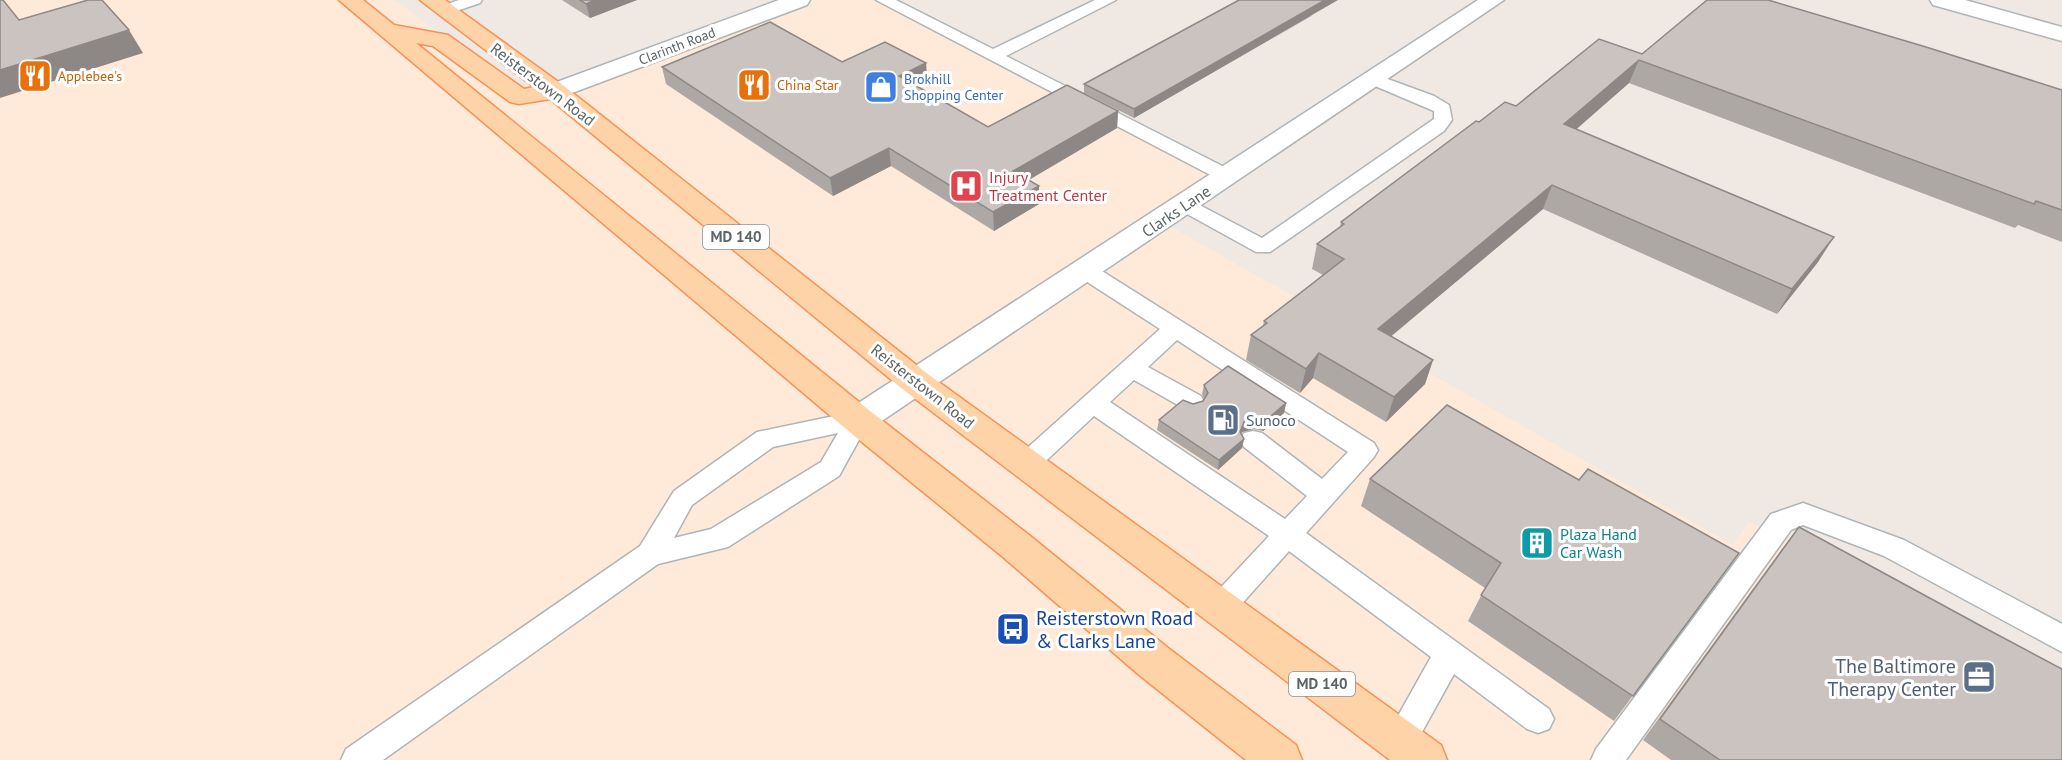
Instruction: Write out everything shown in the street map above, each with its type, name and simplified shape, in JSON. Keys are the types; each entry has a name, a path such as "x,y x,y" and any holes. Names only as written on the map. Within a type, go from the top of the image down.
{"main road":[{"path":"350,0 858,420 1016,546 1153,661 1280,760"},
{"name":"Reisterstown Road","path":"438,5 555,91 917,383 1413,751"},
{"path":"387,30 440,40 519,97 555,91"}],"street":[{"name":"Clarinth Road","path":"555,91 799,0"},
{"name":"Clarks Lane","path":"858,420 1493,0"},
{"path":"1941,0 2062,34"}],"lane":[{"path":"438,5 474,0"},
{"path":"884,0 1227,176"},
{"path":"993,56 1108,0"},
{"path":"1185,205 1263,247 1437,127 1443,120 1443,109 1428,100 1374,79"},
{"path":"1086,271 1365,450 1220,608"},
{"path":"1025,465 1176,328"},
{"path":"1132,368 1192,402"},
{"path":"1093,403 1287,534 1538,719"},
{"path":"650,554 683,498 766,439 858,420"},
{"path":"357,760 650,554 718,539 830,469 858,420"},
{"path":"1253,440 1323,494"},
{"path":"1607,760 1781,522 1803,514 1894,548 2062,639"},
{"path":"1413,751 1450,652"}],"shaded area":[{"path":"0,0 395,0 537,106 799,0 885,0 1225,177 1159,220 1733,545 1749,522 2062,687 2062,760 0,760"}],"building":[{"path":"0,0 3,0 19,20 88,0 102,0 129,30 0,70"},
{"path":"580,0 595,0 586,4"},
{"path":"1239,0 1325,0 1134,109 1084,84"},
{"path":"1707,0 1768,0 2062,90 2062,210 2036,201 2034,204 1639,60 1564,124 1834,237 1792,289 1552,185 1378,329 1433,360 1394,397 1319,353 1306,369 1251,335 1267,323 1264,321 1344,259 1317,244 1344,224 1341,222 1476,121 1479,122 1505,102 1516,106 1599,39 1642,54"},
{"path":"770,22 842,62 885,42 926,63 899,76 988,127 1067,85 1118,111 1013,171 1039,186 993,212 889,148 830,178 662,67"},
{"name":"Sunoco","path":"1228,366 1286,403 1265,421 1254,419 1244,422 1240,432 1244,439 1219,460 1159,420 1183,400 1193,404 1203,401 1208,393 1204,385"},
{"name":"Plaza Hand Car Wash","path":"1447,405 1579,480 1588,469 1739,553 1633,696 1481,595 1501,563 1370,479"},
{"path":"1799,527 2062,669 2062,760 1720,760 1660,719"}],"place":[{"name":"Applebee's","path":"35,76"},
{"name":"China Star","path":"754,85"},
{"name":"Brokhill Shopping Center","path":"881,87"},
{"name":"Injury Treatment Center","path":"966,186"},
{"name":"Sunoco","path":"1223,420"},
{"name":"Plaza Hand Car Wash","path":"1537,543"},
{"name":"Reisterstown Road & Clarks Lane","path":"1013,629"},
{"name":"The Baltimore Therapy Center","path":"1979,677"}]}
